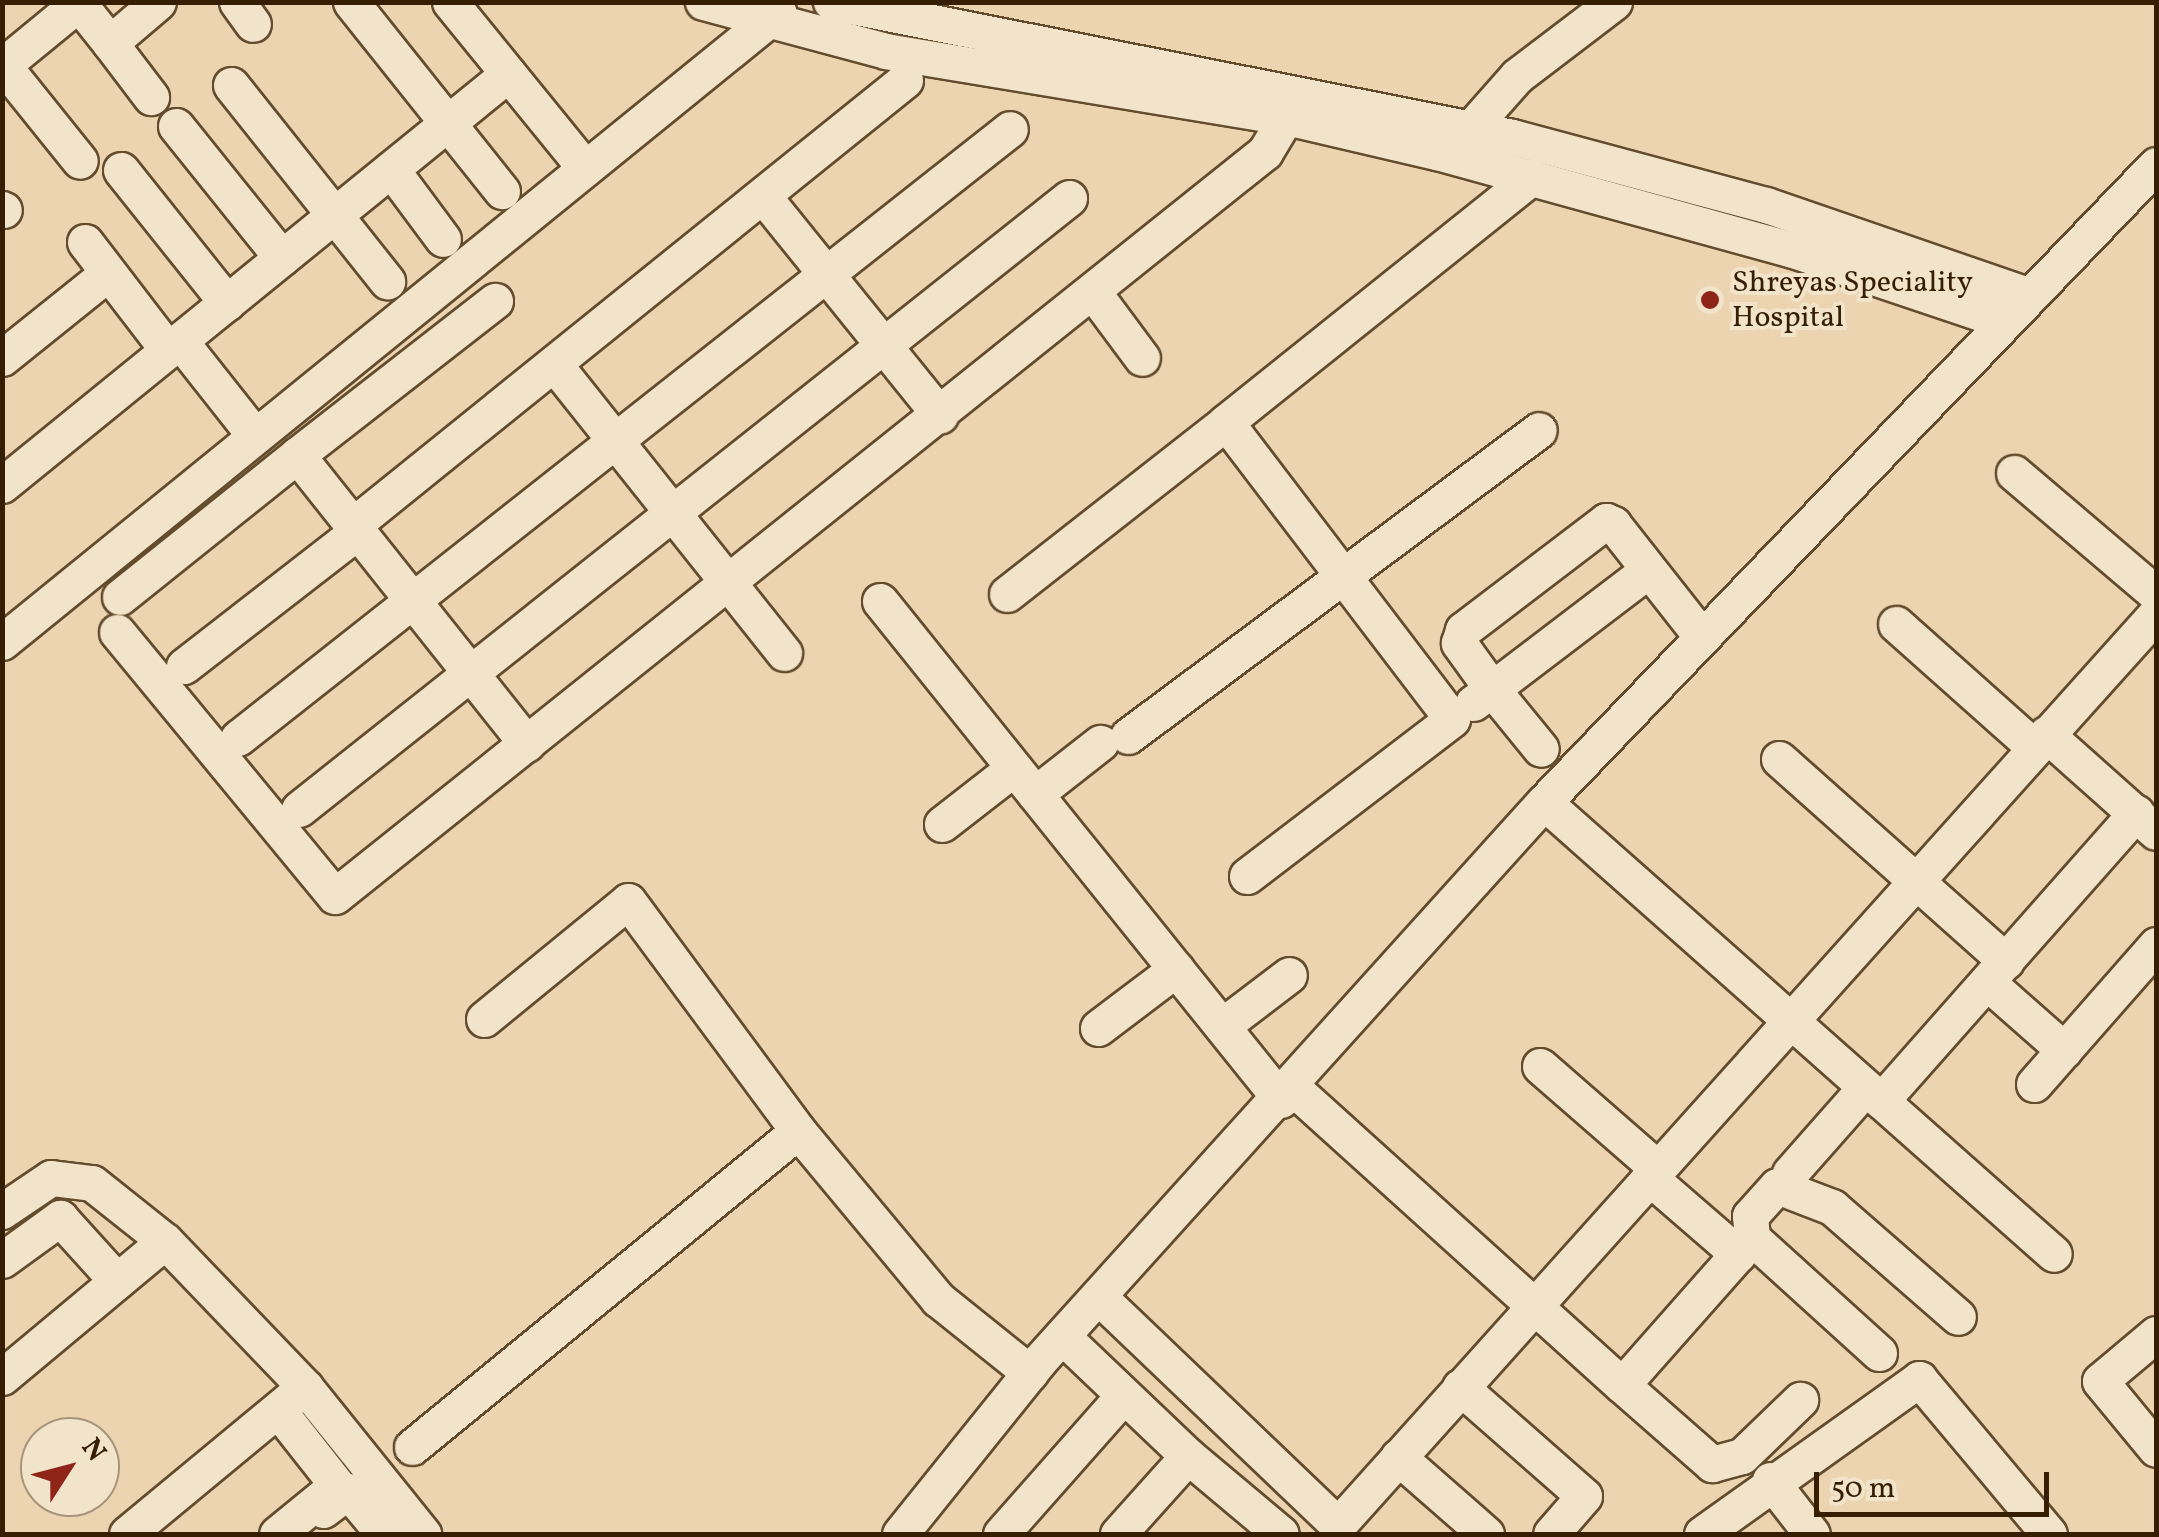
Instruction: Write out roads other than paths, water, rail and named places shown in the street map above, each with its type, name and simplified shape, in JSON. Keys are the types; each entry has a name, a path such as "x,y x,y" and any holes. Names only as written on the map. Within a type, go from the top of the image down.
{"street":[{"path":"110,43 158,2"},
{"path":"352,2 502,191"},
{"path":"450,2 584,168"},
{"path":"831,2 893,10 1471,128 1766,205 2024,294"},
{"path":"1471,128 1517,76 1614,2"},
{"path":"80,161 3,65 80,3 150,97"},
{"path":"718,59 708,3 777,12 1286,117 1532,177 1794,250 1998,320"},
{"path":"2,642 777,12"},
{"path":"2,486 508,74"},
{"path":"184,666 905,80"},
{"path":"231,86 387,281"},
{"path":"495,301 297,456 119,614 336,896 1265,152 1286,117"},
{"path":"176,126 282,258"},
{"path":"238,738 1010,129"},
{"path":"900,1534 1062,1336 1287,1094 1544,802 1998,320 2156,164"},
{"path":"391,169 443,238"},
{"path":"121,170 226,303"},
{"path":"1007,594 1532,177"},
{"path":"763,196 940,415"},
{"path":"299,808 881,343 1069,198"},
{"path":"85,242 108,273 255,436"},
{"path":"2,358 108,273"},
{"path":"1093,292 1142,358"},
{"path":"554,365 784,654"},
{"path":"1226,422 1452,719"},
{"path":"942,824 1114,739 1342,578 1539,430"},
{"path":"297,456 526,744"},
{"path":"2014,474 2156,594"},
{"path":"1541,749 1459,643 1494,606 1606,521 1701,636"},
{"path":"1247,876 1647,571"},
{"path":"880,602 1222,1026 1287,1094 1533,1304 1712,1464 1742,1456 1800,1400"},
{"path":"1098,1296 1344,1530 1398,1457 1533,1304 2156,614"},
{"path":"1790,1173 2146,823 1896,624"},
{"path":"1780,759 1915,881 2064,1050"},
{"path":"1544,802 2054,1254"},
{"path":"484,1019 628,901 798,1132 938,1299 1030,1373"},
{"path":"2034,1084 2151,963"},
{"path":"1098,1028 1176,969"},
{"path":"1222,1026 1289,975"},
{"path":"1540,1066 1653,1172 1879,1353"},
{"path":"412,1447 798,1132"},
{"path":"2,1211 50,1178 70,1177 92,1183 165,1241 305,1387 423,1534"},
{"path":"1622,1384 1744,1246 1750,1216 1787,1183 1816,1207 1832,1207 1958,1317"},
{"path":"2,1260 60,1218 117,1282"},
{"path":"2,1377 165,1241"},
{"path":"2156,1334 2100,1380 2156,1449"},
{"path":"1062,1336 1188,1456 1281,1534"},
{"path":"1702,1534 1770,1480 1919,1379 2049,1534"},
{"path":"127,1534 305,1387"},
{"path":"1460,1387 1584,1496 1551,1534"},
{"path":"1001,1534 1123,1396"},
{"path":"276,1534 337,1485 278,1410"},
{"path":"1128,1531 1188,1456"},
{"path":"1398,1457 1486,1534"},
{"path":"1770,1480 1812,1534"},
{"path":"293,1534 348,1491 384,1534"}],"place":[{"name":"Shreyas Speciality Hospital","path":"1710,300"}]}
